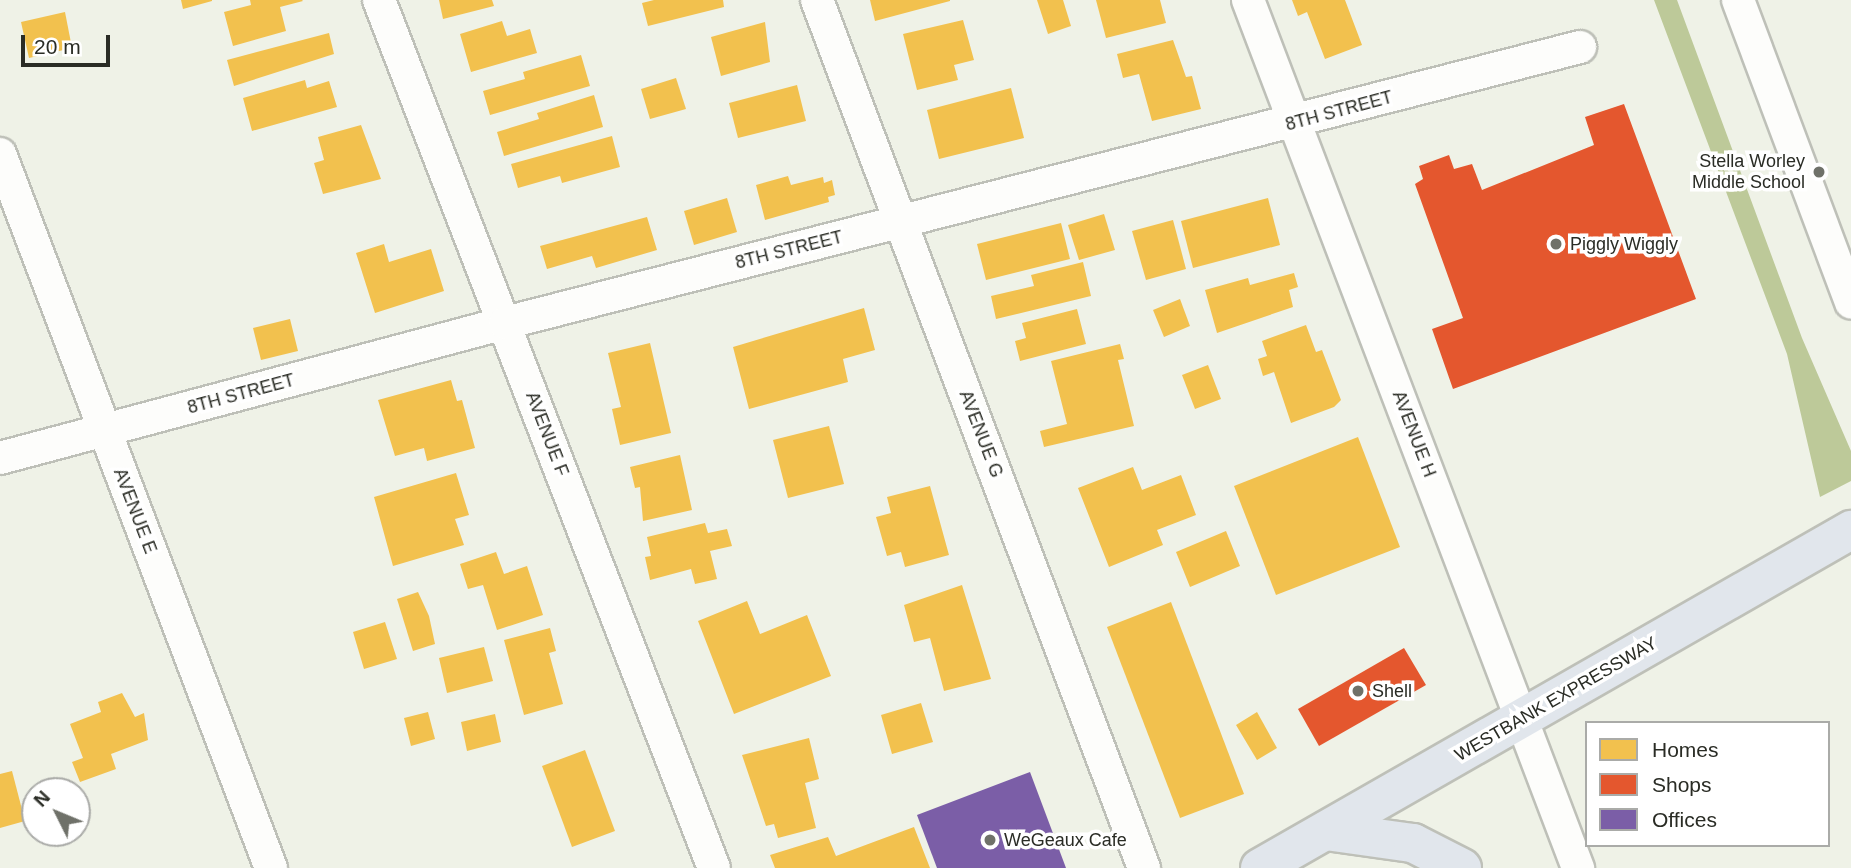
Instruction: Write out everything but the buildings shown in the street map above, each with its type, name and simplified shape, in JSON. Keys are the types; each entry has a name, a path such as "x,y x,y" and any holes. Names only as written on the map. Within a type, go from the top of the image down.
{"highway":[{"name":"WESTBANK EXPRESSWAY","path":"1260,868 1851,530"},
{"path":"1326,831 1413,843 1462,868"}],"street":[{"name":"AVENUE F","path":"379,0 714,868"},
{"name":"AVENUE G","path":"817,0 1143,868"},
{"name":"AVENUE H","path":"1248,0 1578,868"},
{"path":"1738,0 1851,303"},
{"name":"8TH STREET","path":"0,458 505,323 1580,47"},
{"name":"AVENUE E","path":"0,154 271,868"}],"shaded area":[{"path":"1654,0 1677,0 1802,338 1851,451 1851,481 1820,497 1787,354"}],"place":[{"name":"Stella Worley Middle School","path":"1819,172"},
{"name":"Piggly Wiggly","path":"1556,244"},
{"name":"Shell","path":"1358,691"},
{"name":"WeGeaux Cafe","path":"990,840"}]}
